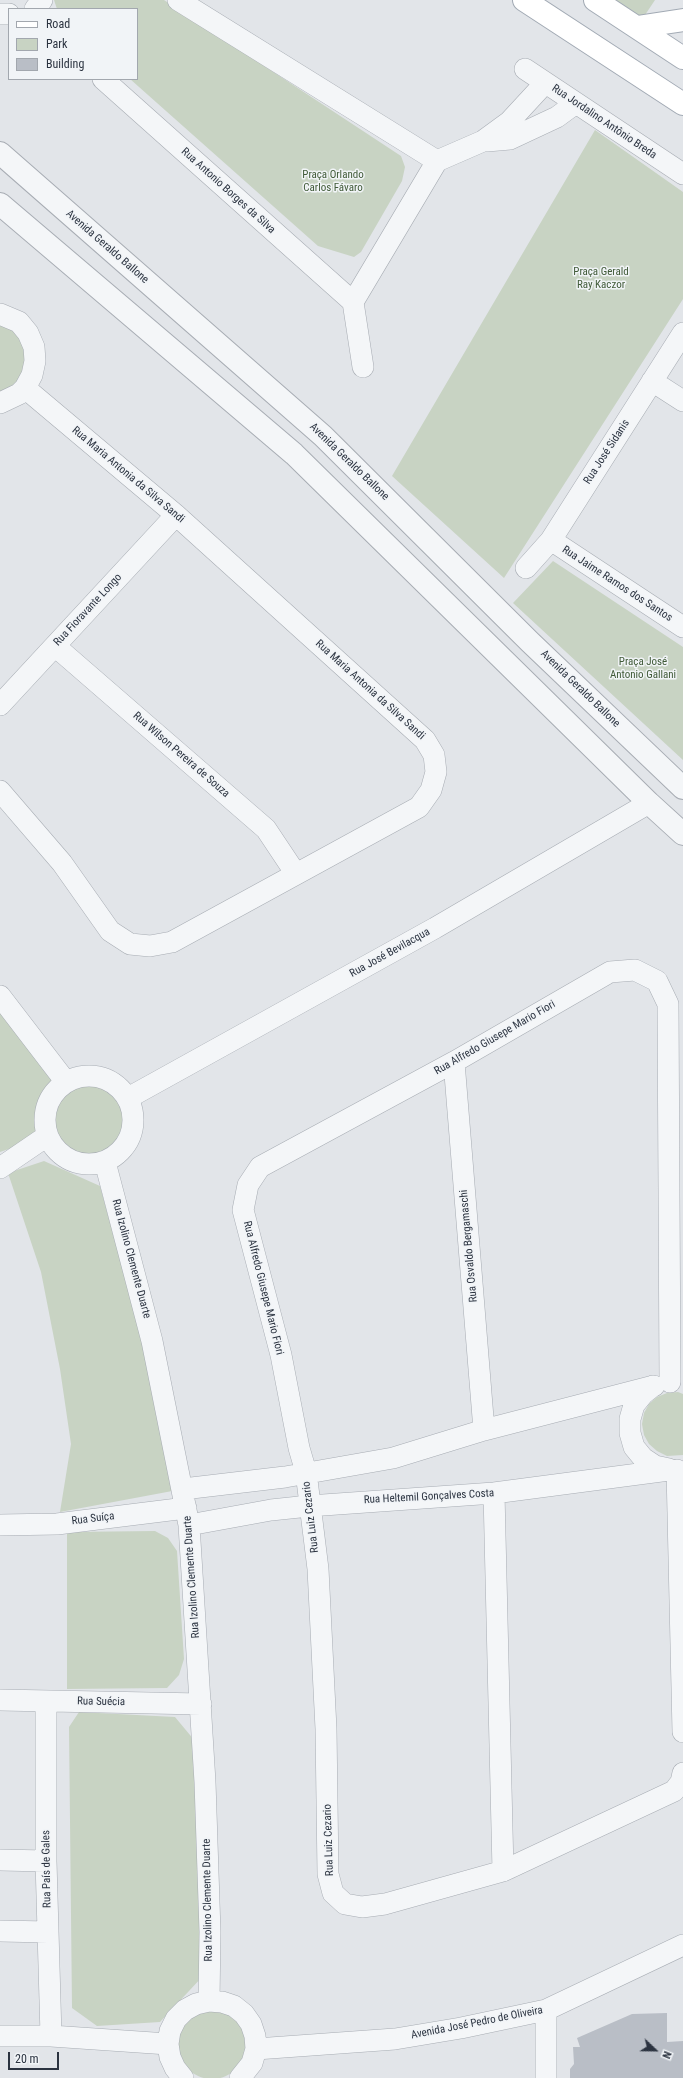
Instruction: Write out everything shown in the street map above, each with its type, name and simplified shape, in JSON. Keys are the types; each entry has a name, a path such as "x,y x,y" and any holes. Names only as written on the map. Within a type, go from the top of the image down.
{"main road":[{"path":"524,0 683,104"},
{"path":"595,0 683,58"},
{"path":"637,27 683,20"}],"street":[{"path":"36,8 42,0"},
{"path":"178,0 437,161"},
{"name":"Rua Jordalino Antônio Breda","path":"525,69 683,174"},
{"name":"Rua Antonio Borges da Silva","path":"104,80 353,302"},
{"path":"363,367 353,302 437,161 483,141 509,122 545,82"},
{"path":"483,141 510,139 557,117 576,103"},
{"name":"Avenida Geraldo Ballone","path":"0,153 323,436 530,642 683,788"},
{"path":"0,204 294,454 649,803 683,834"},
{"path":"0,314 19,322 28,333 34,347 35,361 32,375 0,420"},
{"name":"Rua José Sidanis","path":"526,568 551,540 683,333"},
{"path":"652,381 683,401"},
{"path":"0,404 22,391"},
{"name":"Rua Maria Antonia da Silva Sandi","path":"0,791 62,863 110,931 130,944 150,946 172,942 419,807 431,790 436,772 434,755 425,740 176,515 22,391"},
{"name":"Rua Fioravante Longo","path":"0,705 176,515"},
{"name":"Rua Jaime Ramos dos Santos","path":"551,540 683,627"},
{"name":"Rua Wilson Pereira de Souza","path":"55,646 266,829 296,874"},
{"name":"Rua José Bevilacqua","path":"128,1098 435,928 649,803"},
{"name":"Rua Alfredo Giusepe Mario Fiori","path":"306,1472 299,1448 281,1355 243,1210 248,1185 260,1167 454,1062 610,972 635,970 657,981 668,1004 669,1383"},
{"path":"0,996 66,1082"},
{"name":"Rua Osvaldo Bergamaschi","path":"454,1062 484,1430"},
{"path":"89,1075 100,1077 111,1081 128,1098 133,1113 133,1128 127,1142 118,1154 105,1162 91,1165 77,1164 70,1161 64,1158 54,1148 47,1136 44,1122 46,1108 51,1096 66,1082 77,1077 89,1075"},
{"path":"0,1168 47,1136"},
{"name":"Rua Izolino Clemente Duarte","path":"105,1162 152,1341 186,1507 201,1704 210,1932 209,2001"},
{"path":"186,1507 266,1479 393,1458 484,1430 669,1383"},
{"path":"669,1383 643,1394 634,1406 630,1419 630,1433 634,1447 643,1458 655,1466 677,1469 683,1732"},
{"name":"Rua Heltemil Gonçalves Costa","path":"186,1507 271,1510 309,1506 494,1494 677,1469"},
{"name":"Rua Luiz Cezario","path":"306,1472 318,1569 326,1729 328,1874 333,1893 345,1904 362,1907 385,1904 503,1872 674,1791 681,1782 683,1774"},
{"path":"494,1494 503,1872"},
{"name":"Rua Suíça","path":"0,1525 57,1524 186,1507"},
{"name":"Rua Suécia","path":"0,1700 46,1703 201,1704"},
{"name":"Rua País de Gales","path":"46,1703 46,1861 51,2036"},
{"path":"0,1860 46,1861"},
{"path":"0,1931 48,1932"},
{"name":"Avenida José Pedro de Oliveira","path":"256,2049 395,2039 461,2028 546,2010 683,1945"},
{"path":"183,2078 175,2068 170,2057 168,2044 170,2031 176,2019 191,2007 209,2001 228,2004 244,2014 253,2030 256,2049 252,2063 240,2078"},
{"path":"546,2010 546,2078"},
{"path":"0,2036 51,2036 168,2044"}],"green space":[{"name":"Praça Orlando Carlos Fávaro","path":"54,0 164,0 401,156 405,167 402,181 361,252 354,257 318,246 131,80 138,80 138,8 57,8"},
{"path":"595,0 655,0 637,27"},
{"name":"Praça Gerald Ray Kaczor","path":"595,130 683,192 683,299 504,578 392,476"},
{"path":"0,322 10,326 26,348 23,379 0,396"},
{"name":"Praça José Antonio Gallani","path":"553,561 683,647 683,760 513,603"},
{"path":"0,1003 58,1088 51,1096 46,1108 44,1122 47,1136 0,1152"},
{"path":"89,1086 102,1089 113,1096 120,1107 123,1120 120,1133 113,1144 102,1151 89,1154 76,1151 65,1144 58,1133 55,1120 58,1107 65,1096 76,1089"},
{"path":"44,1161 100,1186 183,1489 60,1512 71,1444 60,1369 41,1272 8,1173"},
{"path":"678,1392 683,1394 683,1455 667,1456 657,1451 649,1444 644,1435 642,1424 644,1413 649,1404 657,1397 667,1393"},
{"path":"155,1531 168,1538 177,1551 184,1659 179,1675 167,1688 67,1689 67,1532"},
{"path":"79,1712 175,1717 195,1741 203,1976 160,2022 97,2026 72,2008 69,1727"},
{"path":"212,2009 225,2012 237,2019 244,2031 247,2044 244,2057 237,2069 225,2076 212,2079 199,2076 187,2069 180,2057 177,2044 180,2031 187,2019 199,2012"}],"building":[{"path":"667,2013 667,2042 683,2041 683,2078 570,2078 570,2069 574,2064 573,2047 580,2047 577,2038 632,2014"}]}
